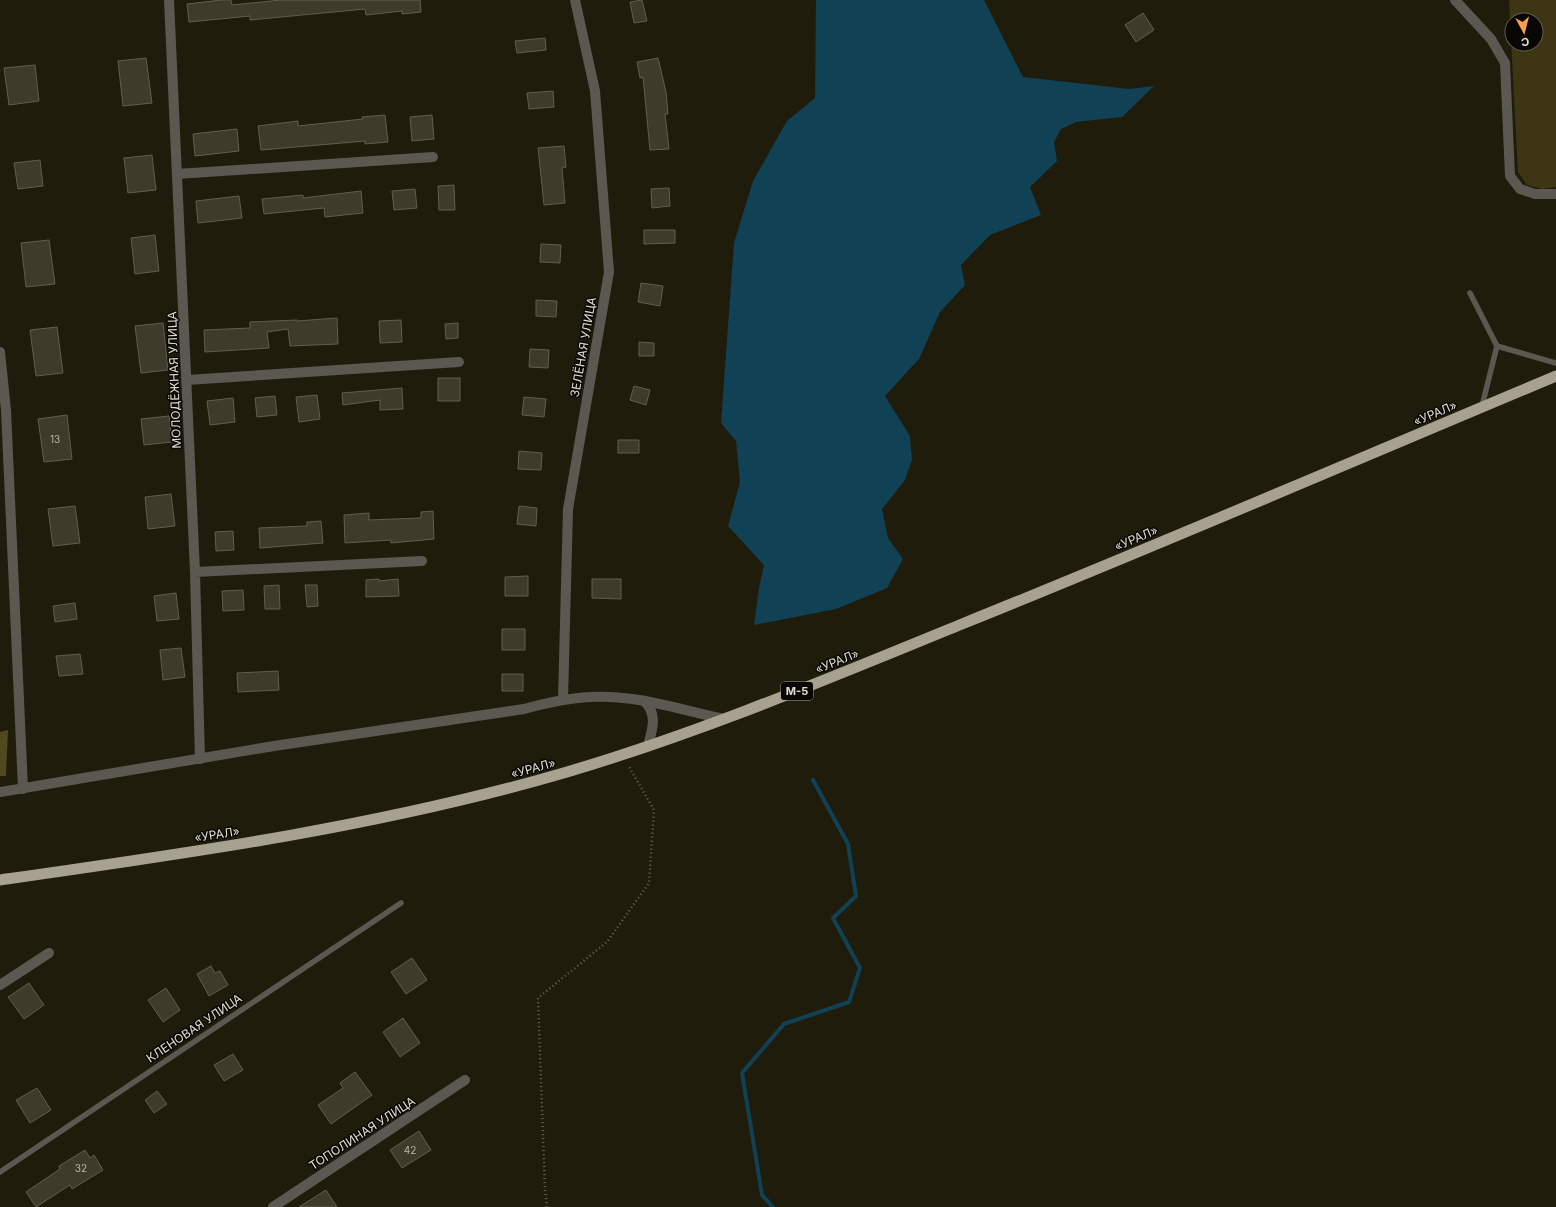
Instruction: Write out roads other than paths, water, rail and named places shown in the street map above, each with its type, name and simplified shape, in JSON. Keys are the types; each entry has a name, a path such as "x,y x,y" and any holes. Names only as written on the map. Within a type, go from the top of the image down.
{"highway":[{"name":"«УРАЛ»","path":"0,880 268,839 407,812 490,793 566,772 648,746 724,719 1039,593 1556,376"}],"street":[{"name":"МОЛОДЁЖНАЯ УЛИЦА","path":"169,0 195,572 200,758"},
{"name":"ЗЕЛЁНАЯ УЛИЦА","path":"564,699 568,509 609,272 595,91 575,0"},
{"path":"1455,0 1491,39 1505,63 1510,176 1520,189 1534,194 1556,194"},
{"path":"177,174 433,157"},
{"path":"0,352 6,410 23,789"},
{"path":"186,380 459,362"},
{"path":"195,572 422,561"},
{"path":"0,792 274,746 524,709 564,699 591,696 645,702 724,719"},
{"path":"645,702 650,707 653,715 653,727 648,746"},
{"path":"0,985 49,953"},
{"name":"ТОПОЛИНАЯ УЛИЦА","path":"273,1207 465,1080"}],"lane":[{"path":"1470,293 1497,346 1482,407"},
{"path":"1497,346 1556,363"},
{"name":"КЛЕНОВАЯ УЛИЦА","path":"0,1172 401,903"}],"water":[{"path":"816,0 984,0 1023,77 1129,89 1154,86 1122,117 1076,122 1061,129 1054,142 1057,161 1030,187 1041,215 990,235 961,265 965,285 940,312 919,359 885,396 910,436 912,460 905,480 882,509 888,538 903,559 887,588 836,609 754,625 764,565 728,526 740,482 736,441 721,423 734,243 753,181 787,121 815,98"}],"waterway":[{"path":"773,1207 762,1195 742,1073 784,1024 849,1002 860,968 833,918 856,896 848,844 813,780"}]}
